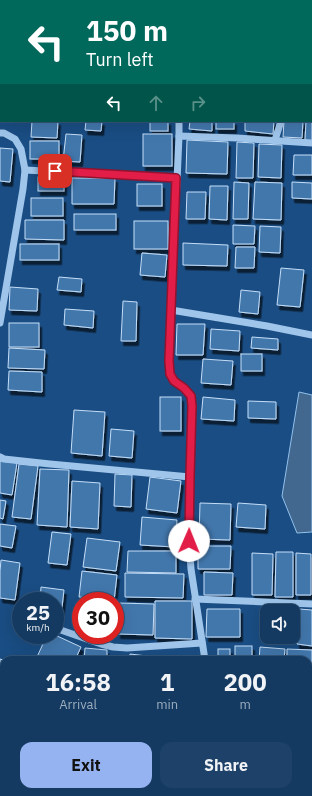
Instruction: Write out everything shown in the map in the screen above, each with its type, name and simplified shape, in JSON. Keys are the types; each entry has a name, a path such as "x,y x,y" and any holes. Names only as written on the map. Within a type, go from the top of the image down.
{"street":[{"path":"179,122 169,361 170,374 174,381 184,388 191,396 190,569 204,656"},
{"path":"275,140 281,122"},
{"path":"0,133 4,133 15,140 21,149 25,170 0,321"},
{"path":"179,136 312,143"},
{"path":"25,170 176,178"},
{"path":"171,310 312,335"},
{"path":"0,457 4,459 50,464 190,477"},
{"path":"195,599 312,604"},
{"path":"64,631 113,647 127,648 202,644"}],"water":[{"path":"299,392 312,395 312,532 297,533 282,496"}],"building":[{"path":"32,122 58,122 57,138 31,137"},
{"path":"86,122 102,122 101,131 85,130"},
{"path":"150,122 168,122 168,131 150,131"},
{"path":"190,122 212,122 212,131 189,129"},
{"path":"216,122 234,122 234,129 216,129"},
{"path":"245,122 274,122 273,134 245,131"},
{"path":"284,122 303,122 302,138 283,137"},
{"path":"306,122 312,122 312,141 305,140"},
{"path":"66,134 82,135 80,162 63,161"},
{"path":"143,134 172,134 172,166 143,166"},
{"path":"187,140 228,142 227,174 186,173"},
{"path":"30,141 59,141 59,159 30,159"},
{"path":"237,142 254,143 253,178 236,178"},
{"path":"259,144 282,145 281,178 258,177"},
{"path":"0,148 13,149 10,182 0,181"},
{"path":"294,155 312,155 312,175 293,175"},
{"path":"38,177 64,177 64,191 38,191"},
{"path":"72,178 115,178 114,204 72,204"},
{"path":"234,182 249,183 248,219 233,219"},
{"path":"255,182 282,183 281,220 253,219"},
{"path":"292,182 312,183 312,199 292,198"},
{"path":"137,184 162,184 162,206 137,206"},
{"path":"210,186 228,186 227,220 209,219"},
{"path":"187,192 206,192 205,219 186,219"},
{"path":"31,198 63,198 63,216 31,216"},
{"path":"74,214 116,214 116,230 74,230"},
{"path":"25,220 64,220 64,240 25,239"},
{"path":"134,221 168,221 168,249 134,249"},
{"path":"233,225 255,226 254,244 233,244"},
{"path":"260,226 281,227 280,253 259,252"},
{"path":"183,243 228,245 227,266 183,265"},
{"path":"20,244 59,244 59,260 20,260"},
{"path":"236,247 255,247 254,268 235,268"},
{"path":"142,253 167,255 165,277 140,275"},
{"path":"281,268 304,270 300,307 277,305"},
{"path":"59,277 82,279 81,292 57,290"},
{"path":"10,287 38,289 37,311 9,310"},
{"path":"241,290 260,292 258,314 239,312"},
{"path":"123,301 137,302 136,341 121,341"},
{"path":"65,309 94,311 93,328 64,325"},
{"path":"9,323 39,323 39,347 9,347"},
{"path":"177,324 205,324 203,355 176,355"},
{"path":"211,329 240,331 239,351 210,349"},
{"path":"252,337 278,339 278,350 251,348"},
{"path":"9,348 45,350 44,369 8,368"},
{"path":"241,354 262,354 262,371 241,371"},
{"path":"203,359 233,361 231,385 201,383"},
{"path":"9,371 42,372 42,392 8,390"},
{"path":"160,397 181,397 181,431 160,431"},
{"path":"203,397 235,400 234,421 201,419"},
{"path":"248,401 276,402 276,419 248,418"},
{"path":"74,410 105,412 102,456 71,453"},
{"path":"111,429 134,431 132,458 109,456"},
{"path":"0,461 17,463 12,495 0,493"},
{"path":"19,464 38,466 31,519 12,517"},
{"path":"40,469 69,470 67,527 37,525"},
{"path":"115,474 132,475 131,507 114,506"},
{"path":"150,477 181,481 177,513 146,509"},
{"path":"72,481 100,483 98,529 70,527"},
{"path":"0,500 6,501 3,519 0,518"},
{"path":"200,503 231,504 230,540 199,539"},
{"path":"238,503 266,505 265,529 236,527"},
{"path":"142,517 177,520 175,547 140,545"},
{"path":"0,524 16,526 12,548 0,546"},
{"path":"52,532 71,534 67,565 48,563"},
{"path":"87,538 120,542 116,571 83,567"},
{"path":"198,546 231,546 230,569 198,569"},
{"path":"128,551 176,551 176,573 127,572"},
{"path":"276,552 293,552 293,597 275,597"},
{"path":"252,553 273,554 272,595 252,595"},
{"path":"296,553 311,554 311,595 296,595"},
{"path":"1,560 20,563 16,592 12,592 12,600 0,598"},
{"path":"82,571 117,575 115,592 80,592"},
{"path":"204,572 233,573 232,595 204,595"},
{"path":"125,573 184,574 183,598 125,597"},
{"path":"41,587 64,590 64,592 41,592"},
{"path":"155,601 192,601 192,639 155,638"},
{"path":"124,603 154,604 153,635 124,634"},
{"path":"207,609 240,609 240,637 206,637"},
{"path":"300,609 312,610 312,646 297,644 300,644"},
{"path":"64,639 81,647 77,656 37,656 43,644 64,644"},
{"path":"235,646 252,646 252,656 235,656"},
{"path":"260,647 285,649 284,656 259,656"},
{"path":"85,648 107,650 107,656 84,656"},
{"path":"218,649 230,649 230,656 218,656"},
{"path":"287,649 312,650 312,656 287,656"},
{"path":"130,654 147,656 130,656"}],"route":[{"path":"55,171 176,178 169,361 170,374 174,381 184,388 191,396 189,541"}]}
